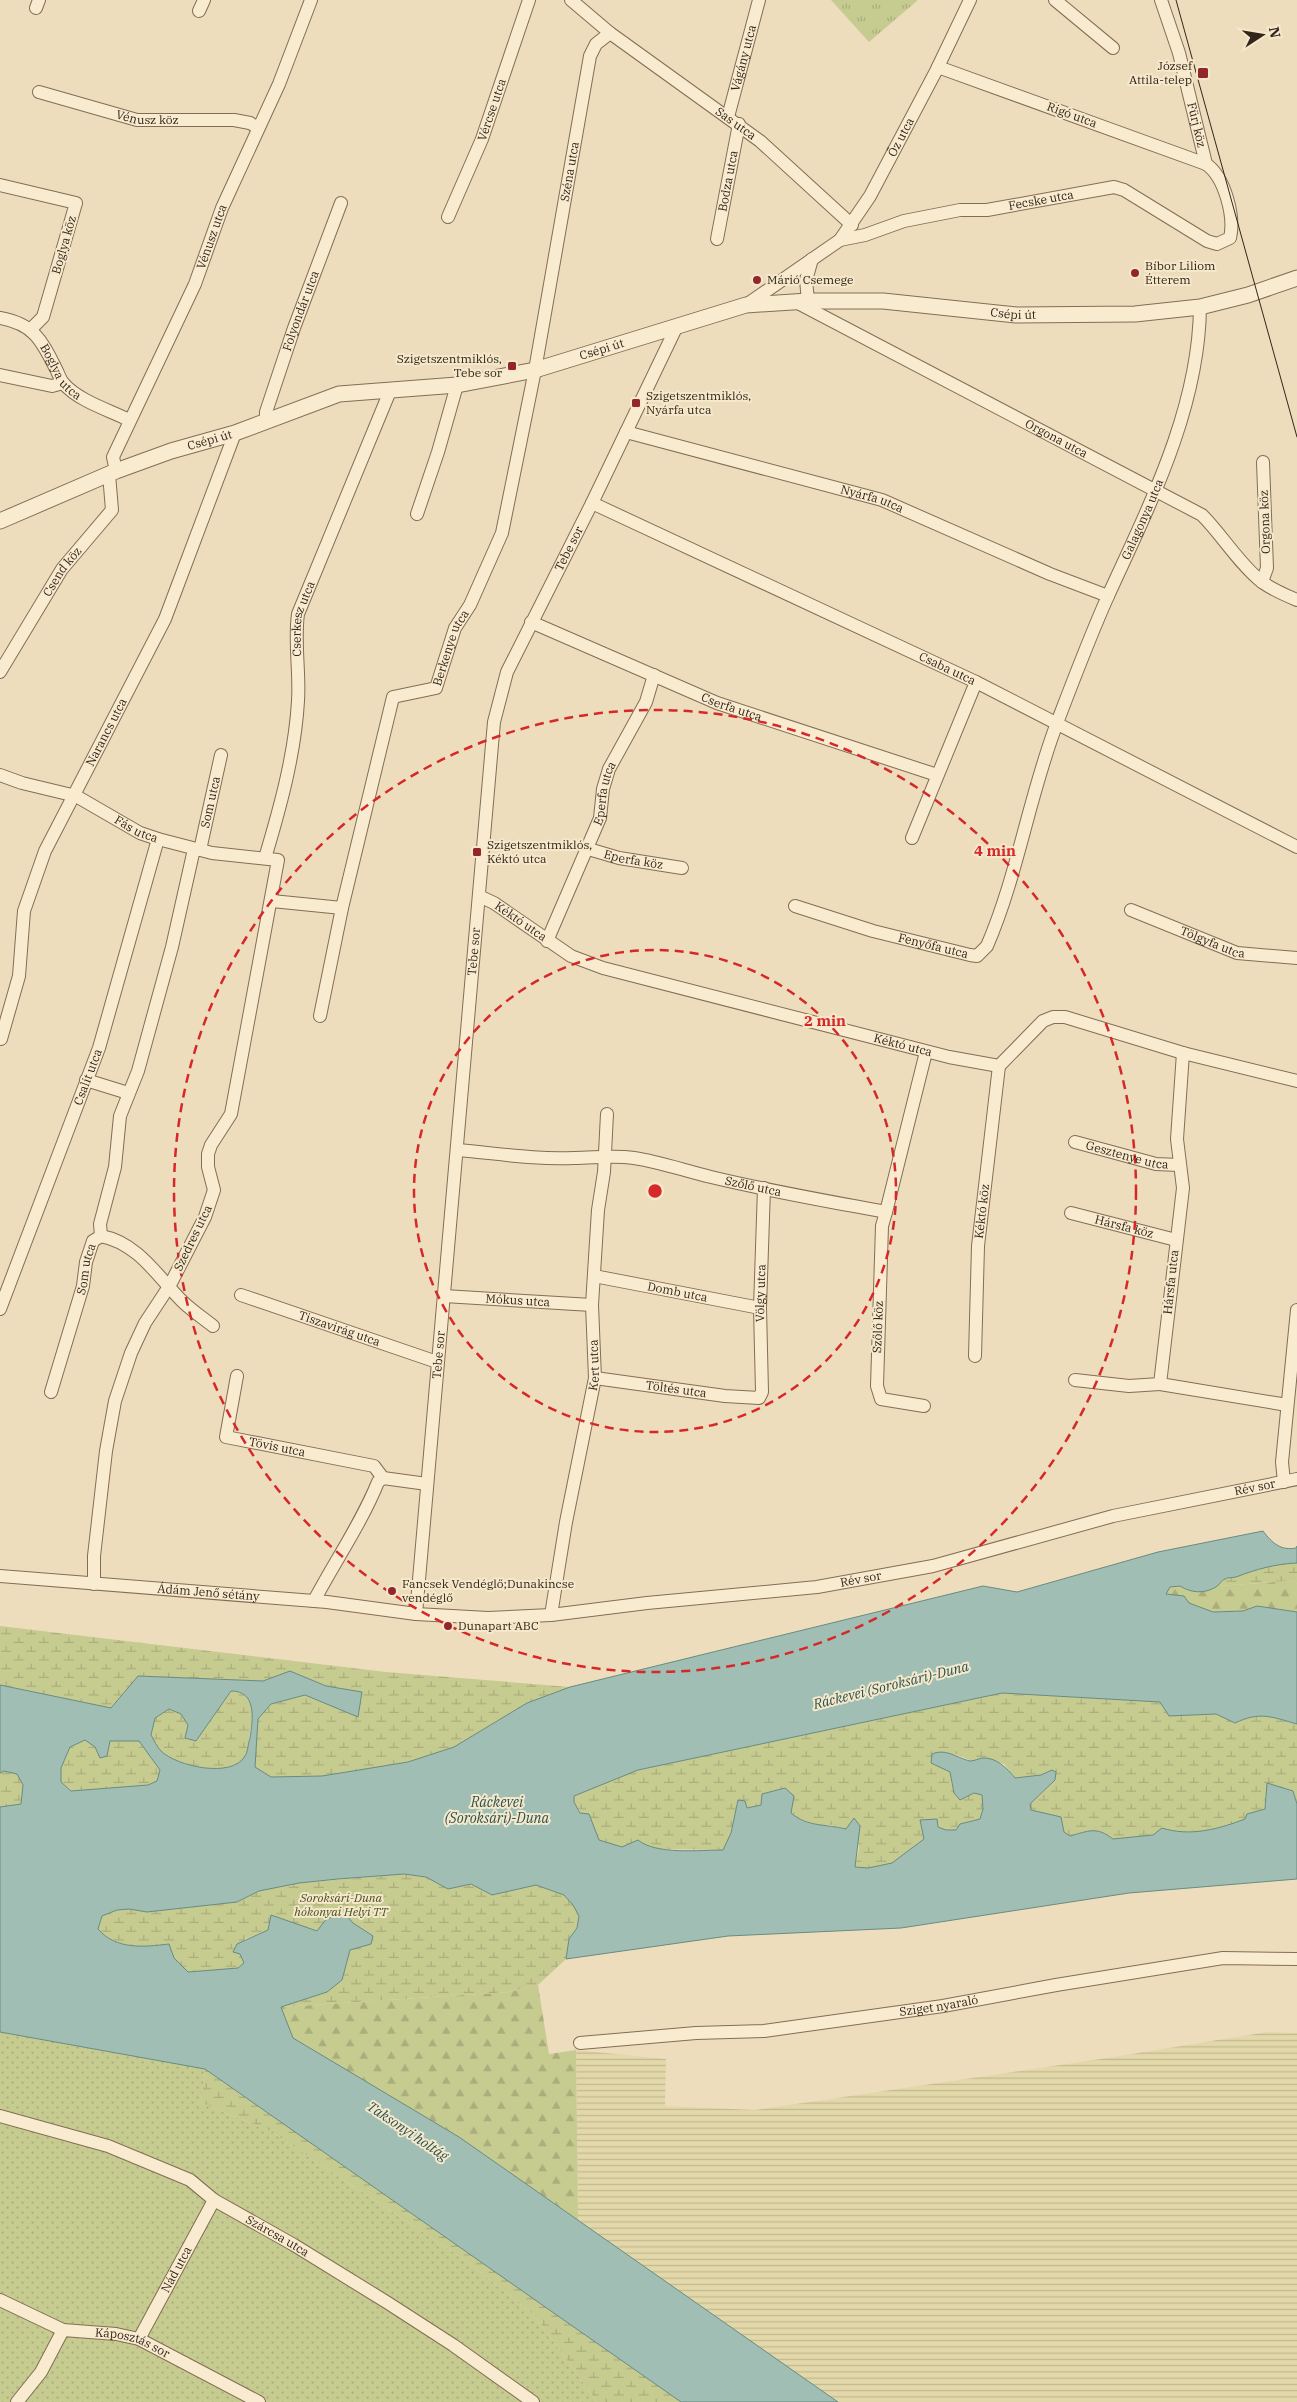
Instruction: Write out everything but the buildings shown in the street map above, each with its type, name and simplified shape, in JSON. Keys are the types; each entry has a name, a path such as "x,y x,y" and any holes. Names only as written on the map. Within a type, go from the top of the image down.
{"street":[{"name":"Vénusz utca","path":"113,472 113,457 195,284 222,208 279,84 311,0"},
{"name":"Vércse utca","path":"448,217 482,139 529,0"},
{"path":"571,0 610,33"},
{"name":"Vágány utca","path":"734,120 759,0"},
{"path":"1055,0 1112,48"},
{"name":"Fürj köz","path":"1161,0 1180,53 1206,164"},
{"name":"Őz utca","path":"746,305 840,240 852,226 870,196 938,67 968,1"},
{"name":"Sas utca","path":"610,33 734,120 760,141 852,226"},
{"name":"Széna utca","path":"535,370 590,56 596,44 610,33"},
{"name":"Rigó utca","path":"938,67 1206,164"},
{"name":"Vénusz köz","path":"39,92 137,120 234,120 250,123 258,128"},
{"name":"Bodza utca","path":"717,239 734,120"},
{"name":"Fecske utca","path":"840,240 865,235 904,221 960,210 987,210 1114,187 1124,190 1207,241 1217,244 1230,238 1231,217 1222,186 1214,170 1206,164"},
{"name":"Boglya köz","path":"0,185 76,203 43,317 31,329"},
{"name":"Folyondár utca","path":"266,420 266,412 294,328 341,203"},
{"path":"802,302 812,260"},
{"name":"Csépi út","path":"0,521 113,472 170,451 235,433 338,394 457,385 535,370 746,305 802,302 883,302 1024,315 1135,314 1200,307 1222,301 1247,287 1297,278"},
{"name":"Orgona utca","path":"802,302 1202,515 1224,538 1245,567 1262,582 1297,600"},
{"name":"Galagonya utca","path":"1057,724 1108,596 1155,491 1187,394 1196,356 1200,307"},
{"name":"Boglya utca","path":"0,318 13,320 31,329 44,345 64,384 81,396 129,420"},
{"name":"Tebe sor","path":"416,1614 436,1362 444,1296 462,1068 494,722 508,672 531,622 592,503 676,328"},
{"name":"Berkenye utca","path":"320,1016 342,908 392,697 436,688 455,628 470,605 502,533 535,370"},
{"path":"0,375 52,386 64,384"},
{"path":"417,514 438,452 457,385"},
{"name":"Cserkesz utca","path":"272,859 298,702 295,634 298,614 390,391"},
{"name":"Nyárfa utca","path":"626,432 780,471 882,500 1050,574 1108,596"},
{"name":"Narancs utca","path":"1,1039 19,976 24,911 45,851 76,796 165,619 235,433"},
{"name":"Orgona köz","path":"1262,582 1267,568 1263,462"},
{"name":"Csend köz","path":"0,672 62,569 112,510 113,472"},
{"name":"Csaba utca","path":"592,503 976,682 1297,847"},
{"name":"Cserfa utca","path":"531,622 600,654 745,713 937,774"},
{"name":"Eperfa utca","path":"547,941 600,818 603,789 608,769 646,702 654,675"},
{"path":"912,838 976,682"},
{"name":"Fenyőfa utca","path":"795,906 873,930 977,956 982,952 995,927 1016,864 1022,835 1057,724"},
{"name":"Som utca","path":"51,1392 83,1286 86,1262 93,1242 102,1236 100,1224 115,1167 120,1116 138,1071 221,755"},
{"name":"Fás utca","path":"0,775 22,783 76,796 140,833 158,839 197,850 272,859"},
{"name":"Csalit utca","path":"0,1310 99,1048 158,839"},
{"name":"Eperfa köz","path":"586,848 619,858 682,868"},
{"name":"Szedres utca","path":"94,1584 94,1556 106,1451 116,1402 131,1353 141,1330 170,1285 213,1198 214,1190 208,1167 208,1154 210,1145 231,1114 257,966 272,901 272,859"},
{"name":"Kéktó utca","path":"479,896 494,903 571,956 629,976 926,1052 999,1066"},
{"path":"272,901 342,908"},
{"name":"Tölgyfa utca","path":"1131,910 1237,953 1297,958"},
{"path":"999,1066 1043,1021 1053,1017 1064,1017 1183,1053 1297,1081"},
{"path":"886,1212 926,1052"},
{"name":"Hársfa utca","path":"1160,1384 1183,1188 1179,1165 1177,1131 1183,1053"},
{"name":"Kéktó köz","path":"975,1356 978,1246 999,1066"},
{"path":"86,1080 128,1093"},
{"name":"Kert utca","path":"551,1615 566,1522 595,1378 592,1305 607,1114"},
{"name":"Gesztenye utca","path":"1074,1142 1156,1164 1179,1165"},
{"name":"Szőlő utca","path":"457,1150 540,1157 574,1158 604,1155 662,1163 711,1177 804,1198 886,1212"},
{"name":"Völgy utca","path":"759,1398 762,1392 760,1308 764,1188"},
{"name":"Szőlő köz","path":"886,1212 882,1226 877,1386 881,1399 924,1406"},
{"name":"Hársfa köz","path":"1071,1213 1176,1240"},
{"path":"102,1236 123,1242 170,1285 182,1301 213,1326"},
{"name":"Domb utca","path":"594,1276 760,1308"},
{"name":"Tiszavirág utca","path":"241,1295 436,1362"},
{"name":"Mókus utca","path":"444,1296 592,1305"},
{"path":"1291,1481 1282,1462 1297,1310"},
{"name":"Tövis utca","path":"237,1376 226,1437 374,1466 383,1478 427,1484"},
{"name":"Töltés utca","path":"595,1378 725,1396 759,1398"},
{"path":"1076,1380 1129,1386 1160,1384 1287,1405"},
{"path":"314,1601 358,1525 378,1482 383,1478"},
{"name":"Rév sor","path":"416,1614 488,1618 551,1615 647,1603 817,1587 933,1566 1113,1516 1291,1481"},
{"name":"Ádám Jenő sétány","path":"0,1576 314,1601 416,1614"},
{"name":"Sziget nyaraló","path":"580,2043 696,2033 764,2031 943,2006 1056,1984 1223,1958 1297,1959"},
{"name":"Szárcsa utca","path":"0,2116 108,2146 190,2180 214,2200 294,2245 388,2303 532,2402"},
{"name":"Nád utca","path":"139,2339 214,2200"},
{"name":"Káposztás sor","path":"0,2300 63,2330 116,2334 139,2339 259,2402"},
{"path":"17,2402 41,2372 63,2330"}],"shaded area":[{"path":"1267,2032 1297,2033 1297,2402 838,2402 578,2220 576,2050 666,2059 665,2106 755,2110 1107,2058"}],"green space":[{"path":"831,0 918,0 869,42"},
{"path":"1280,1563 1297,1563 1297,1584 1288,1581 1217,1586 1225,1579"},
{"path":"1288,1581 1297,1584 1297,1612 1257,1606 1243,1611 1213,1612 1165,1595 1170,1587 1180,1586 1184,1589 1198,1591 1217,1586"},
{"path":"0,1626 386,1672 570,1687 527,1703 454,1747 408,1762 322,1776 271,1777 255,1767 258,1719 271,1704 305,1695 358,1717 362,1692 326,1686 290,1671 263,1681 138,1676 111,1708 0,1685"},
{"path":"231,1691 239,1692 245,1696 249,1701 252,1715 247,1753 238,1763 228,1767 204,1768 179,1761 168,1756 160,1749 151,1735 155,1718 169,1709 182,1714 188,1725 185,1738 196,1741"},
{"path":"1002,1693 1160,1702 1170,1716 1216,1714 1235,1723 1252,1717 1266,1716 1297,1724 1297,1804 1268,1783 1265,1809 1247,1814 1246,1819 1225,1826 1194,1832 1173,1831 1162,1828 1153,1835 1113,1839 1098,1831 1070,1836 1064,1832 1061,1817 1031,1810 1030,1804 1055,1780 1056,1772 1052,1770 1041,1775 1015,1778 1004,1764 984,1758 972,1761 955,1754 951,1772 953,1789 960,1799 974,1793 982,1795 983,1809 980,1819 960,1824 956,1830 946,1830 920,1820 924,1839 892,1863 868,1868 855,1867 859,1848 854,1818 846,1829 831,1825 821,1826 799,1819 762,1794 761,1805 747,1808 738,1800 731,1833 723,1850 658,1849 643,1844 622,1848 599,1840 574,1802 573,1796 638,1770"},
{"path":"85,1740 107,1756 110,1741 139,1741 160,1770 157,1781 148,1785 72,1791 61,1782 61,1768 70,1747"},
{"path":"4,1771 17,1774 23,1785 21,1804 0,1807 0,1773"},
{"name":"Soroksári-Duna hókonyai Helyi TT","path":"404,1874 426,1877 448,1889 471,1884 492,1895 536,1885 564,1895 573,1905 579,1916 577,1928 569,1939 566,1959 538,1985 509,1992 281,2007 342,1981 350,1950 371,1944 373,1936 353,1923 318,1931 271,1916 268,1930 245,1939 240,1954 244,1963 238,1968 187,1972 174,1958 168,1944 130,1945 105,1936 98,1929 102,1916 117,1910 129,1909 147,1912 237,1902 259,1891 299,1883"},
{"path":"538,1985 549,2054 576,2050 578,2220 459,2137 293,2038 281,2007 509,1992"},
{"path":"0,2032 205,2069 201,2103 270,2131 465,2260 535,2316 597,2402 0,2402"},
{"path":"205,2069 681,2402 597,2402 535,2316 465,2260 270,2131 201,2103"}],"water":[{"name":"Ráckevei (Soroksári)-Duna","path":"1263,1531 1273,1542 1281,1547 1291,1549 1297,1546 1297,1563 1266,1567 1236,1577 1226,1578 1216,1587 1207,1591 1193,1591 1180,1586 1170,1587 1166,1594 1184,1596 1189,1603 1213,1612 1243,1611 1257,1606 1297,1612 1297,1724 1266,1716 1252,1717 1235,1723 1216,1714 1169,1716 1160,1702 1002,1693 638,1770 574,1796 574,1802 580,1813 589,1814 599,1840 622,1847 638,1840 646,1845 667,1850 723,1850 731,1833 738,1800 745,1801 747,1808 761,1805 762,1794 785,1788 794,1796 791,1813 797,1818 846,1829 854,1818 860,1826 855,1867 868,1868 892,1863 924,1839 920,1820 937,1819 938,1827 946,1830 956,1830 960,1824 980,1819 983,1809 982,1795 974,1793 960,1800 954,1793 950,1772 931,1763 932,1754 937,1752 947,1753 970,1761 982,1758 992,1759 1005,1767 1015,1778 1041,1775 1052,1770 1056,1772 1055,1780 1030,1804 1031,1810 1061,1817 1064,1832 1070,1836 1087,1831 1097,1831 1113,1839 1153,1835 1162,1828 1173,1831 1194,1832 1225,1826 1245,1819 1247,1814 1265,1809 1267,1783 1293,1791 1297,1804 1297,1879 1129,1893 901,1928 728,1936 566,1959 569,1939 577,1928 579,1916 573,1905 564,1895 536,1885 492,1895 471,1884 448,1889 426,1877 404,1874 299,1883 259,1891 237,1902 147,1912 129,1909 117,1910 102,1916 98,1929 105,1936 113,1941 131,1946 169,1944 174,1958 188,1972 238,1968 244,1963 240,1954 233,1952 237,1944 268,1930 271,1915 317,1931 327,1918 347,1916 353,1923 373,1936 371,1944 350,1950 342,1980 327,1992 281,2007 293,2038 459,2137 838,2402 681,2402 205,2069 0,2032 0,1807 21,1804 23,1785 17,1774 4,1771 0,1773 0,1685 111,1708 138,1676 263,1681 290,1671 326,1686 362,1692 358,1717 305,1695 271,1704 258,1719 255,1767 271,1777 322,1776 408,1762 454,1747 527,1703 570,1687 983,1586 1017,1592 1158,1552","holes":["231,1691 239,1692 245,1696 249,1701 252,1715 247,1752 238,1763 228,1767 204,1768 179,1761 168,1756 160,1749 151,1735 155,1718 169,1709 181,1714 188,1725 185,1738 196,1741","85,1740 95,1747 100,1758 107,1756 110,1741 139,1741 160,1770 157,1781 148,1785 71,1791 61,1782 61,1768 70,1747"]}],"tram line":[{"path":"1176,0 1297,437"}],"place":[{"name":"József Attila-telep","path":"1203,73"},
{"name":"Bíbor Liliom Étterem","path":"1135,273"},
{"name":"Márió Csemege","path":"757,280"},
{"name":"Szigetszentmiklós, Tebe sor","path":"512,366"},
{"name":"Szigetszentmiklós, Nyárfa utca","path":"636,403"},
{"name":"Szigetszentmiklós, Kéktó utca","path":"477,852"},
{"name":"Fancsek Vendéglő;Dunakincse vendéglő","path":"392,1591"},
{"name":"Dunapart ABC","path":"448,1626"}],"water label":[{"name":"Taksonyi holtág","path":"408,2131"}]}
